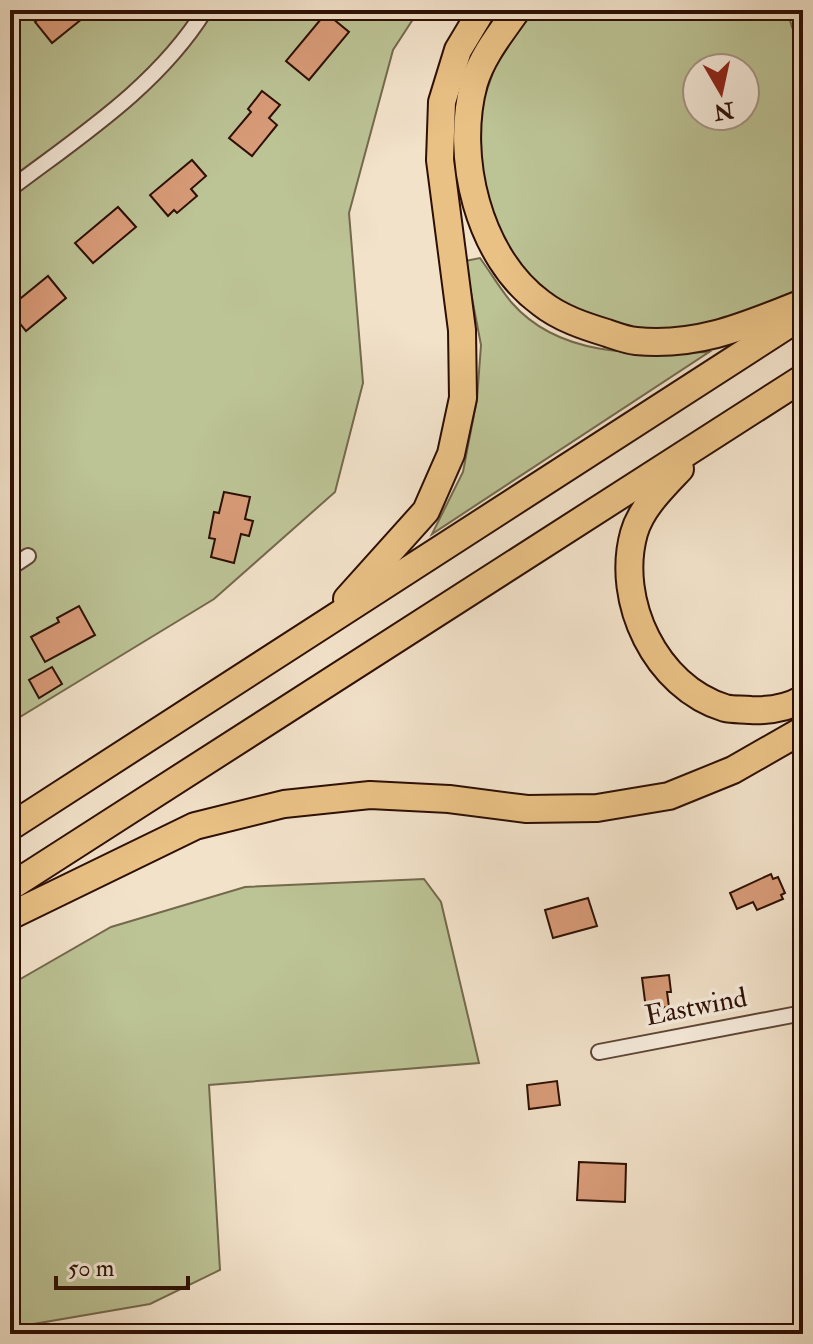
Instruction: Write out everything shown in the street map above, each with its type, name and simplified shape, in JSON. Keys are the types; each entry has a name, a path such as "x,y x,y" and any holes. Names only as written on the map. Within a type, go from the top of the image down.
{"highway":[{"path":"317,630 426,511 451,454 463,398 462,330 440,160 442,102 458,50 482,10"},
{"path":"517,10 487,53 474,82 466,130 471,188 482,221 505,267 540,303 581,325 635,341 665,341 727,333 803,303"},
{"path":"10,827 803,315"},
{"path":"10,887 803,378"},
{"path":"710,438 654,496 634,531 629,569 634,605 647,639 667,672 694,694 726,708 765,711 803,699"},
{"path":"10,916 195,826 284,804 370,795 449,799 527,809 597,808 669,796 733,770 803,730"}],"street":[{"path":"10,189 101,121 161,67 205,10"},
{"path":"10,568 28,556"},
{"name":"Eastwind","path":"599,1052 803,1013"}],"green space":[{"path":"10,10 419,10 393,50 349,213 363,383 335,492 214,599 10,723"},
{"path":"538,10 787,10 803,47 803,286 793,293 706,327 635,332 565,308 528,277 494,228 478,163 482,104 504,41"},
{"path":"480,258 512,303 554,335 578,344 630,352 709,352 432,534 463,472 477,399 481,345 465,261"},
{"path":"424,879 441,902 479,1063 209,1085 220,1270 150,1304 10,1328 10,985 111,927 245,887"}],"building":[{"path":"50,10 93,10 52,43 35,22"},
{"path":"326,13 349,32 309,80 286,61"},
{"path":"262,91 280,105 269,118 277,125 252,156 229,138 251,112 248,109"},
{"path":"192,160 206,176 191,189 197,196 177,213 174,210 168,216 150,195"},
{"path":"118,207 136,227 93,263 75,243"},
{"path":"48,276 66,298 26,331 10,307"},
{"path":"224,492 250,497 245,519 253,521 249,536 241,534 234,563 211,557 215,539 209,538 214,512 219,513"},
{"path":"79,606 95,635 45,662 31,637 59,622 57,618"},
{"path":"52,667 62,684 39,698 29,680"},
{"path":"771,874 773,879 778,877 785,893 781,895 783,899 757,910 753,902 737,909 730,893"},
{"path":"588,898 597,926 553,938 545,910"},
{"path":"669,975 669,1007 646,1009 642,978"},
{"path":"557,1081 560,1105 529,1109 527,1085"},
{"path":"579,1162 626,1164 625,1202 577,1200"}]}
